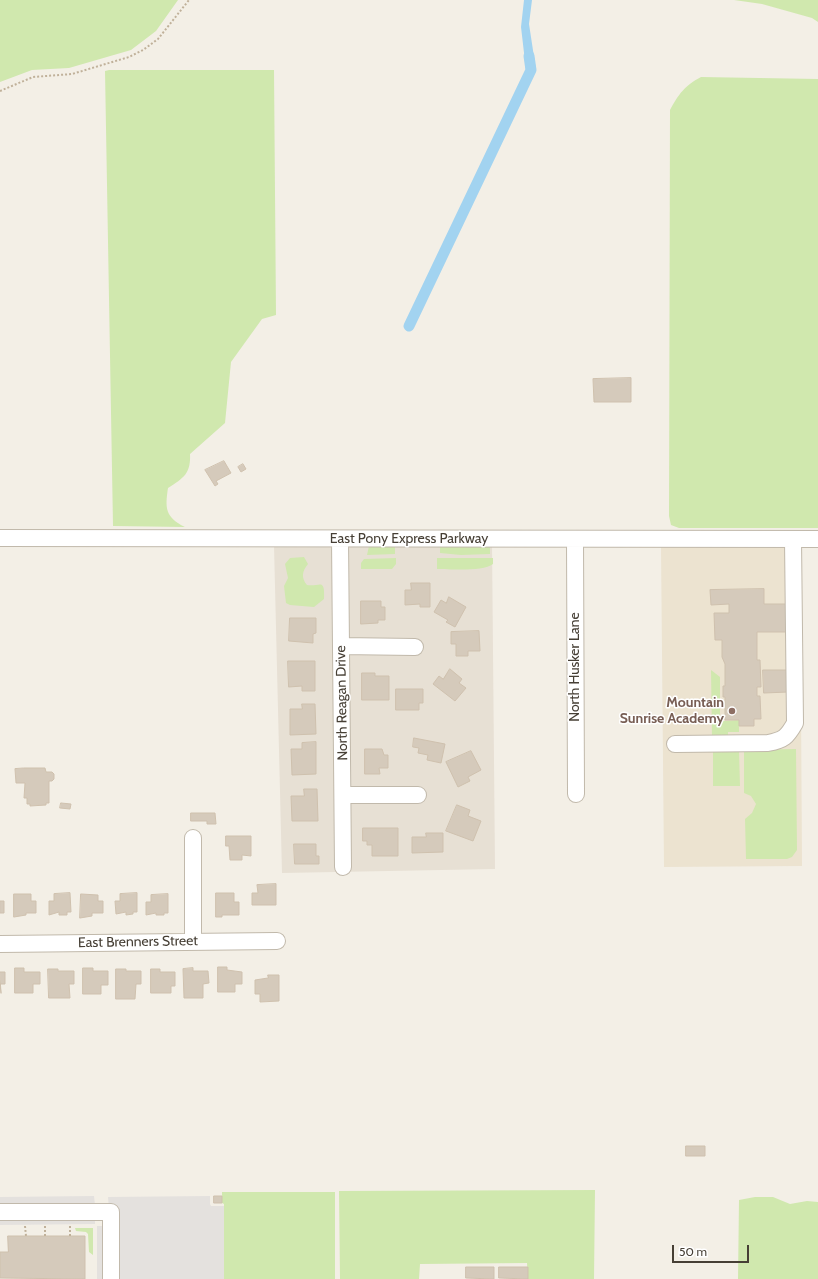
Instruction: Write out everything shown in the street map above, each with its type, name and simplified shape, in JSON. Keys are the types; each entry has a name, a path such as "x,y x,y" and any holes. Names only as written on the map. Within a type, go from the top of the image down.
{"street":[{"name":"East Pony Express Parkway","path":"0,538 818,539"},
{"name":"North Reagan Drive","path":"340,539 343,867"},
{"name":"North Husker Lane","path":"574,539 576,794"},
{"path":"675,744 768,743 782,741 791,732 795,723 793,539"},
{"path":"341,646 415,647"},
{"path":"343,795 418,795"},
{"path":"193,838 193,942"},
{"name":"East Brenners Street","path":"0,944 277,941"},
{"path":"0,1212 111,1212 112,1279"}],"path":[{"path":"0,91 33,77 72,74 129,57 143,50 158,39 189,0"},
{"path":"25,1226 26,1236"},
{"path":"45,1226 45,1236"},
{"path":"70,1226 70,1236"}],"shaded area":[{"path":"492,544 495,869 282,873 274,545"},
{"name":"Mountain Sunrise Academy","path":"800,545 802,866 664,867 661,546"},
{"path":"94,1196 95,1205 109,1209 108,1197 210,1196 211,1206 224,1206 224,1279 97,1279 97,1226 103,1226 105,1223 102,1219 95,1217 95,1224 0,1225 0,1197"}],"green space":[{"path":"0,0 178,0 156,31 131,50 69,68 32,70 0,82"},
{"path":"734,0 818,0 818,22 812,18 762,4"},
{"path":"274,70 276,315 262,319 231,362 225,423 190,454 188,470 182,478 168,488 167,506 170,516 173,520 185,527 113,526 105,71"},
{"path":"701,77 818,79 818,528 679,528 671,525 669,516 670,110 682,91"},
{"path":"369,546 395,546 395,554 367,555"},
{"path":"440,546 490,546 490,554 461,555 440,553"},
{"path":"304,557 308,564 304,569 303,574 305,582 307,585 321,584 324,588 324,599 314,607 290,605 286,603 284,586 288,578 285,564 290,558"},
{"path":"396,558 396,564 392,569 361,569 361,563 364,559"},
{"path":"437,558 493,558 493,564 488,567 474,569 437,569"},
{"path":"711,670 720,677 720,719 724,721 739,720 739,732 728,732 728,739 712,739"},
{"path":"796,749 797,850 792,857 787,859 746,859 745,819 752,813 756,804 751,796 744,793 744,750"},
{"path":"713,751 739,751 740,786 713,786"},
{"path":"595,1190 594,1279 528,1279 527,1263 420,1264 419,1279 340,1279 339,1191"},
{"path":"222,1192 335,1192 335,1279 224,1279 224,1204 222,1203"},
{"path":"755,1197 773,1197 790,1204 807,1201 818,1202 818,1279 738,1279 739,1200"},
{"path":"75,1228 93,1228 93,1255 89,1252 88,1234 86,1232 76,1231"}],"water":[{"path":"524,0 532,0 529,24 536,70 526,70 521,27"}],"building":[{"path":"631,378 631,402 594,402 593,379"},
{"path":"224,461 231,473 216,481 218,484 215,486 205,470"},
{"path":"243,464 246,469 241,472 238,467"},
{"path":"411,583 430,583 430,607 420,607 420,604 405,605 405,590 411,590"},
{"path":"764,589 764,604 786,604 787,632 757,632 757,660 760,660 761,687 757,687 757,696 760,696 761,719 754,719 754,726 739,726 739,720 725,720 725,697 723,697 723,686 725,686 725,664 722,657 722,640 715,640 714,613 729,613 729,604 711,605 710,590"},
{"path":"449,597 466,607 455,627 446,622 448,620 434,612 441,600 446,603"},
{"path":"361,601 381,601 381,607 385,607 385,620 378,620 378,623 361,624"},
{"path":"290,618 316,618 316,633 313,634 313,643 289,641"},
{"path":"479,631 480,651 468,651 468,656 456,656 456,644 451,644 451,632"},
{"path":"288,661 315,661 315,691 302,691 302,686 289,687"},
{"path":"450,669 462,679 459,683 466,688 455,701 433,684 439,676 443,679"},
{"path":"763,670 788,670 788,692 764,693"},
{"path":"362,673 375,673 375,676 389,676 389,700 362,700"},
{"path":"396,689 423,689 423,703 419,703 419,710 396,710"},
{"path":"302,704 315,704 316,734 290,735 290,709 302,709"},
{"path":"414,738 445,744 441,763 427,760 428,755 418,753 419,748 413,747"},
{"path":"316,742 316,774 292,775 291,749 302,749 302,743"},
{"path":"365,749 382,749 384,755 388,755 388,768 379,768 380,774 365,774"},
{"path":"471,751 481,770 468,777 470,781 458,787 446,762"},
{"path":"45,768 46,772 52,772 54,774 54,779 49,781 49,803 46,803 46,805 30,806 30,804 27,804 27,798 24,798 25,783 16,783 15,769"},
{"path":"304,789 317,789 318,821 292,821 291,796 304,796"},
{"path":"61,803 71,804 70,809 60,808"},
{"path":"457,805 470,810 468,816 481,821 473,841 446,831"},
{"path":"191,813 215,813 216,824 207,824 207,821 191,821"},
{"path":"363,828 398,828 398,856 372,856 372,845 367,845 367,841 363,841"},
{"path":"426,833 443,833 443,852 412,853 412,837 426,837"},
{"path":"226,836 251,836 251,856 242,855 242,860 230,860 229,846 226,846"},
{"path":"294,844 316,844 316,856 319,856 319,864 295,864"},
{"path":"276,884 276,905 252,905 252,893 258,893 257,885"},
{"path":"70,893 71,912 67,912 67,915 59,915 59,912 49,915 49,901 54,901 54,894"},
{"path":"137,893 137,912 126,915 126,912 116,914 115,901 120,901 120,894"},
{"path":"216,893 234,893 234,902 239,902 239,915 222,915 222,917 216,917"},
{"path":"14,894 31,894 31,901 36,901 36,913 26,913 26,915 14,917"},
{"path":"81,894 98,895 98,901 103,901 103,913 92,913 92,916 80,918"},
{"path":"168,894 168,913 164,913 164,915 156,915 156,913 146,915 146,902 151,902 151,895"},
{"path":"0,901 4,901 4,913 0,913"},
{"path":"218,967 227,967 227,970 242,972 242,984 235,984 235,992 218,992"},
{"path":"15,968 24,968 24,972 40,972 40,984 33,984 33,993 15,993"},
{"path":"83,968 93,968 93,971 108,971 108,985 101,985 101,994 83,994"},
{"path":"193,968 193,971 208,971 209,983 203,984 203,998 184,998 183,969"},
{"path":"48,969 58,969 58,971 74,971 74,984 69,984 70,998 49,998"},
{"path":"116,969 141,971 141,984 136,984 135,999 116,999"},
{"path":"151,969 160,969 160,972 175,972 175,986 171,986 171,993 151,993"},
{"path":"0,972 5,972 5,984 1,984"},
{"path":"268,975 279,975 279,1001 260,1002 260,994 255,994 255,980 268,978"},
{"path":"686,1146 705,1146 705,1156 686,1156"},
{"path":"214,1196 222,1196 222,1203 214,1203"},
{"path":"8,1236 85,1236 85,1279 0,1278 0,1252 8,1252"},
{"path":"466,1267 494,1267 494,1279 466,1278"},
{"path":"499,1267 528,1267 528,1279 499,1278"}],"waterway":[{"path":"409,326 531,70 529,56"}],"place":[{"name":"Mountain Sunrise Academy","path":"732,711"}]}
